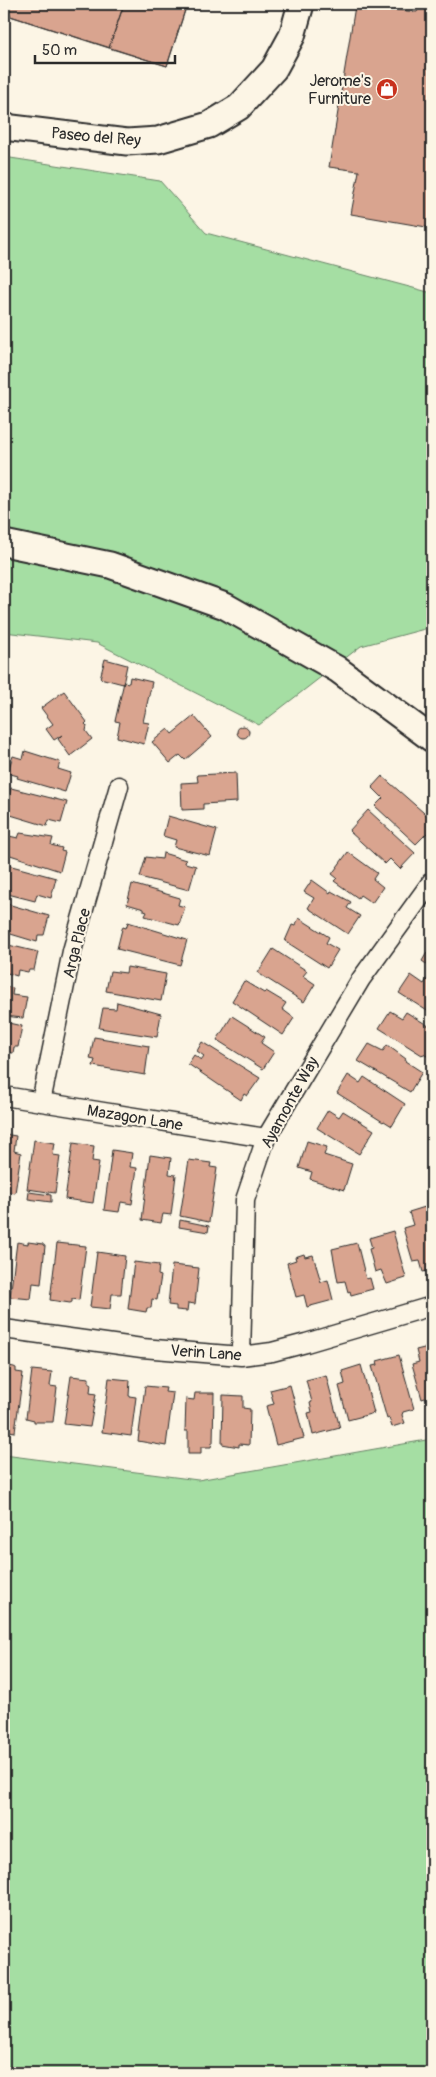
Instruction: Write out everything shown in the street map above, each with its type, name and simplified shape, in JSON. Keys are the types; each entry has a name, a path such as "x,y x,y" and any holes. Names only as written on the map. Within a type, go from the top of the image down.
{"street":[{"name":"Paseo del Rey","path":"4,127 127,142 158,140 209,125 239,107 274,69 292,36 301,4"},
{"path":"4,543 110,565 225,606 337,669 432,739"},
{"name":"Arga Place","path":"41,1102 72,951 118,786"},
{"name":"Ayamonte Way","path":"241,1356 245,1200 266,1138 361,979 432,881"},
{"name":"Mazagon Lane","path":"4,1096 266,1138"},
{"name":"Verin Lane","path":"4,1329 142,1348 241,1356 272,1352 432,1306"}],"green space":[{"path":"4,157 160,181 206,233 432,293 432,627 361,646 259,725 97,643 4,632"},
{"path":"432,1439 432,2073 4,2073 4,1455 198,1480"}],"building":[{"path":"4,4 187,4 167,66 4,14"},
{"path":"4,4 124,4 109,48 4,14"},
{"path":"124,4 187,4 167,66 109,48"},
{"name":"Jerome's Furniture","path":"362,4 387,4 389,9 417,12 420,5 432,7 432,228 351,214 359,171 329,167 355,6"},
{"path":"105,659 127,665 123,684 100,678"},
{"path":"130,677 152,682 143,722 149,723 144,744 117,737 120,722 115,721 124,682 129,683"},
{"path":"64,691 87,722 85,724 87,726 86,731 92,739 70,756 58,739 62,735 54,740 46,729 53,724 41,708"},
{"path":"194,716 212,737 185,760 180,755 170,763 152,742 168,729 172,734"},
{"path":"241,726 245,726 249,732 245,738 241,738 237,734 237,730"},
{"path":"25,751 60,762 58,769 71,773 65,792 17,778 18,776 7,773 13,756 23,759"},
{"path":"236,773 237,802 203,804 203,809 182,810 181,783 198,782 197,775"},
{"path":"382,776 432,820 428,825 430,830 416,844 375,806 383,798 372,787"},
{"path":"11,788 67,802 61,823 49,820 47,826 4,813"},
{"path":"368,810 415,853 400,869 390,859 385,864 349,831"},
{"path":"168,816 217,830 210,856 174,847 176,840 163,836"},
{"path":"20,833 53,838 51,845 62,848 61,851 65,852 60,871 4,853 9,836 18,838"},
{"path":"348,852 377,873 373,879 383,887 372,903 360,895 358,898 334,881 337,878 332,874"},
{"path":"163,853 186,860 185,863 196,866 189,890 140,877 146,857 162,859"},
{"path":"8,865 56,878 51,898 37,894 35,901 4,893 4,872 6,873"},
{"path":"312,880 330,893 331,891 351,902 347,908 360,916 348,934 308,908 314,898 304,892"},
{"path":"132,884 180,898 178,905 185,907 179,925 145,916 147,912 144,909 127,904"},
{"path":"4,903 49,916 44,935 38,935 37,942 4,932"},
{"path":"299,918 329,937 326,943 338,950 327,968 285,941 292,925 295,926"},
{"path":"128,922 187,940 180,965 117,949 122,929 123,927 126,928"},
{"path":"4,944 38,952 34,970 29,970 28,972 18,970 17,976 4,972"},
{"path":"432,944 432,968 422,961"},
{"path":"273,949 307,971 303,976 315,984 304,1002 258,973"},
{"path":"127,967 166,974 161,1001 106,991 110,971 126,973"},
{"path":"411,975 424,984 428,978 432,981 432,1014 399,993"},
{"path":"244,981 286,1003 282,1009 294,1018 283,1035 232,1001"},
{"path":"4,986 13,988 12,995 27,997 23,1018 4,1016"},
{"path":"117,1002 161,1014 157,1037 99,1028 103,1008 116,1009"},
{"path":"390,1011 402,1018 406,1012 432,1028 432,1053 429,1057 422,1055 379,1028"},
{"path":"232,1016 265,1037 261,1043 274,1052 263,1069 217,1040"},
{"path":"4,1022 22,1026 18,1047 14,1047 13,1053 4,1052"},
{"path":"94,1037 149,1046 145,1075 93,1066 95,1060 90,1059"},
{"path":"202,1042 260,1078 247,1096 244,1094 241,1100 188,1064 194,1055 201,1060 204,1056 197,1051"},
{"path":"369,1044 383,1051 387,1045 406,1059 405,1061 422,1072 410,1092 358,1061"},
{"path":"348,1075 360,1083 364,1077 405,1104 392,1126 337,1093"},
{"path":"328,1110 339,1117 343,1111 374,1130 359,1154 317,1128"},
{"path":"4,1134 16,1136 14,1151 21,1153 15,1193 4,1191"},
{"path":"34,1140 55,1143 53,1155 60,1156 55,1193 27,1189"},
{"path":"307,1141 327,1147 324,1155 352,1164 344,1190 310,1179 312,1172 299,1168"},
{"path":"73,1143 94,1146 92,1161 99,1162 93,1203 65,1199"},
{"path":"112,1150 132,1153 130,1167 137,1168 132,1204 121,1202 119,1212 104,1210"},
{"path":"150,1155 171,1158 169,1174 176,1175 171,1215 163,1214 161,1223 142,1220"},
{"path":"189,1160 211,1163 210,1167 217,1168 209,1222 180,1216"},
{"path":"29,1192 51,1195 51,1202 28,1199"},
{"path":"425,1207 432,1228 432,1270 423,1272 420,1261 413,1262 403,1228 413,1225 409,1212"},
{"path":"180,1220 209,1226 208,1232 179,1227"},
{"path":"4,1227 8,1227 8,1237 4,1271"},
{"path":"393,1231 406,1278 387,1284 381,1270 375,1272 369,1249 372,1248 369,1238"},
{"path":"17,1242 43,1244 45,1246 41,1284 33,1283 31,1299 10,1297"},
{"path":"57,1243 86,1246 79,1300 72,1299 70,1303 50,1300"},
{"path":"357,1243 366,1279 370,1278 373,1289 351,1295 350,1291 348,1292 345,1281 338,1282 332,1249"},
{"path":"97,1252 125,1256 121,1294 112,1294 110,1309 90,1307"},
{"path":"304,1254 305,1257 313,1255 321,1282 328,1280 333,1300 307,1307 304,1295 296,1297 287,1263 296,1260 295,1257"},
{"path":"134,1262 159,1265 158,1275 161,1276 157,1300 152,1299 151,1308 147,1308 146,1312 128,1309"},
{"path":"172,1265 199,1268 195,1304 188,1303 187,1311 176,1310 176,1306 168,1305"},
{"path":"432,1346 432,1399 431,1396 422,1399 412,1364 419,1362 416,1350"},
{"path":"399,1355 414,1409 403,1412 402,1415 405,1423 392,1427 389,1418 387,1419 372,1366 378,1365 377,1361"},
{"path":"4,1365 14,1367 16,1372 23,1373 15,1432 4,1430"},
{"path":"361,1365 374,1413 348,1420 339,1386 345,1384 342,1371"},
{"path":"32,1370 52,1372 50,1386 57,1387 53,1422 34,1422 34,1420 26,1418"},
{"path":"326,1375 340,1428 313,1435 308,1413 312,1412 310,1403 312,1402 306,1380"},
{"path":"71,1376 89,1378 89,1383 91,1383 90,1393 96,1394 90,1427 64,1424"},
{"path":"109,1378 130,1380 129,1396 136,1397 131,1436 102,1432"},
{"path":"290,1385 304,1438 276,1445 266,1406 274,1404 270,1390"},
{"path":"145,1386 166,1388 165,1392 173,1393 166,1446 138,1441"},
{"path":"195,1393 214,1393 213,1443 211,1447 201,1447 201,1454 188,1454 188,1431 185,1431 186,1399 194,1400"},
{"path":"223,1395 243,1396 243,1408 250,1409 249,1445 239,1444 239,1447 222,1444"}],"place":[{"name":"Jerome's Furniture","path":"387,89"}]}
